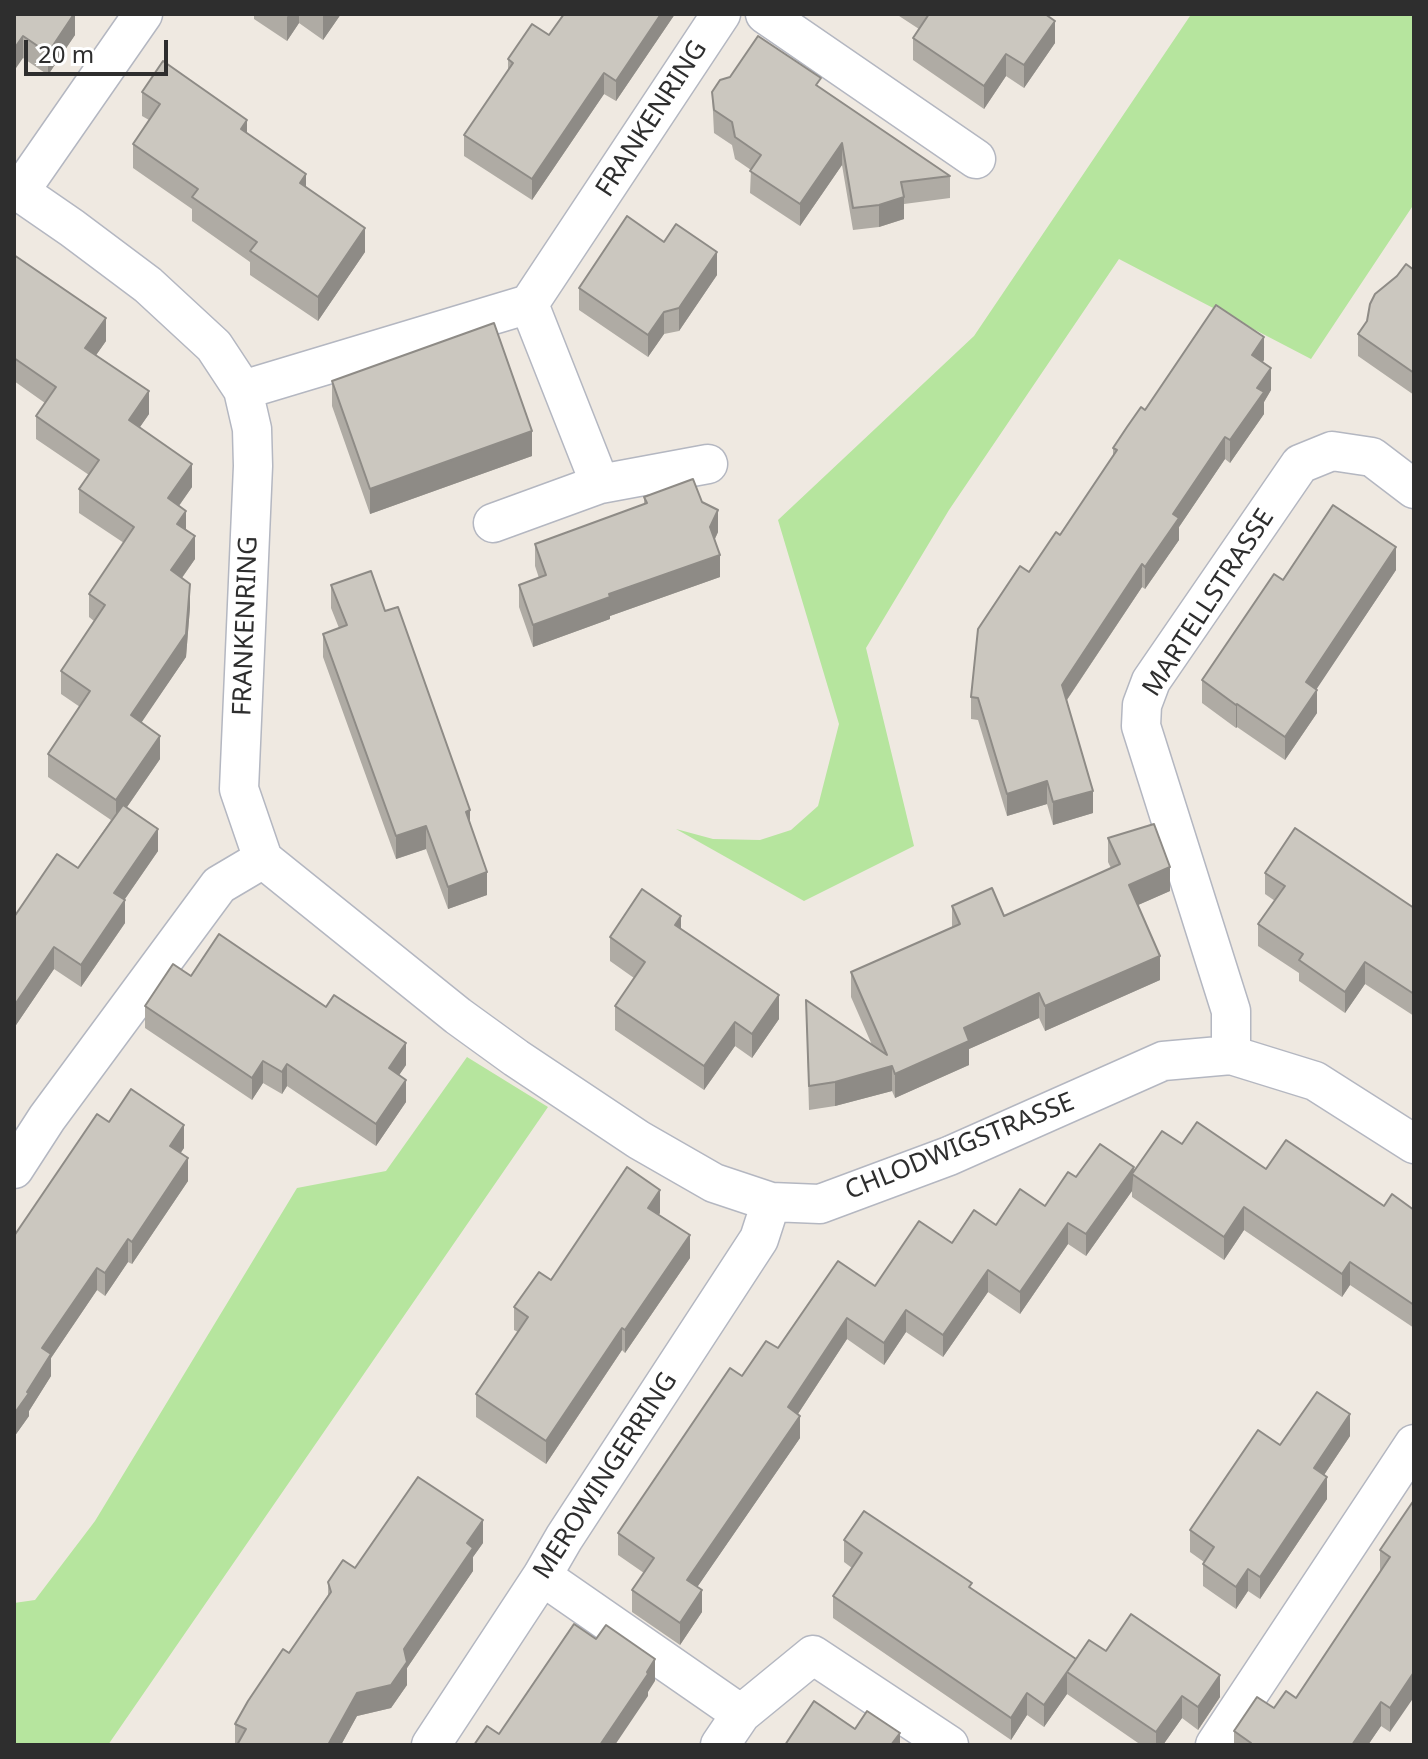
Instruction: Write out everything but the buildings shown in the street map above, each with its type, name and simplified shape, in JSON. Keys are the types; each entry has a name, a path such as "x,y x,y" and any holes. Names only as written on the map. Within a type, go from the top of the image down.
{"street":[{"path":"17,190 143,14"},
{"name":"FRANKENRING","path":"529,304 721,14"},
{"path":"765,14 976,159"},
{"name":"FRANKENRING","path":"17,190 148,285 214,346 243,390 252,429 253,466 239,789 263,859"},
{"path":"243,390 529,304 600,484"},
{"name":"MARTELLSTRASSE","path":"1231,1055 1231,1011 1141,726 1142,705 1151,681 1300,464 1332,451 1372,457 1414,489"},
{"path":"493,523 600,484 708,464"},
{"path":"14,1169 47,1118 219,885 263,859"},
{"name":"CHLODWIGSTRASSE","path":"263,859 458,1016 516,1058 639,1140 701,1176 771,1202 820,1204 949,1156 1163,1061 1231,1055 1315,1081 1414,1144"},
{"name":"MEROWINGERRING","path":"431,1745 759,1239 771,1202"},
{"path":"1215,1745 1414,1444"},
{"path":"542,1576 731,1730 813,1655 949,1745"}],"green space":[{"path":"1188,14 1414,14 1414,204 1311,359 1119,259 949,510 866,648 914,846 804,901 676,829 713,839 760,840 791,830 818,806 839,724 778,520 974,336 1190,16"},
{"path":"467,1057 548,1107 108,1745 14,1745 14,1603 35,1600 95,1521 297,1188 386,1171"}]}
